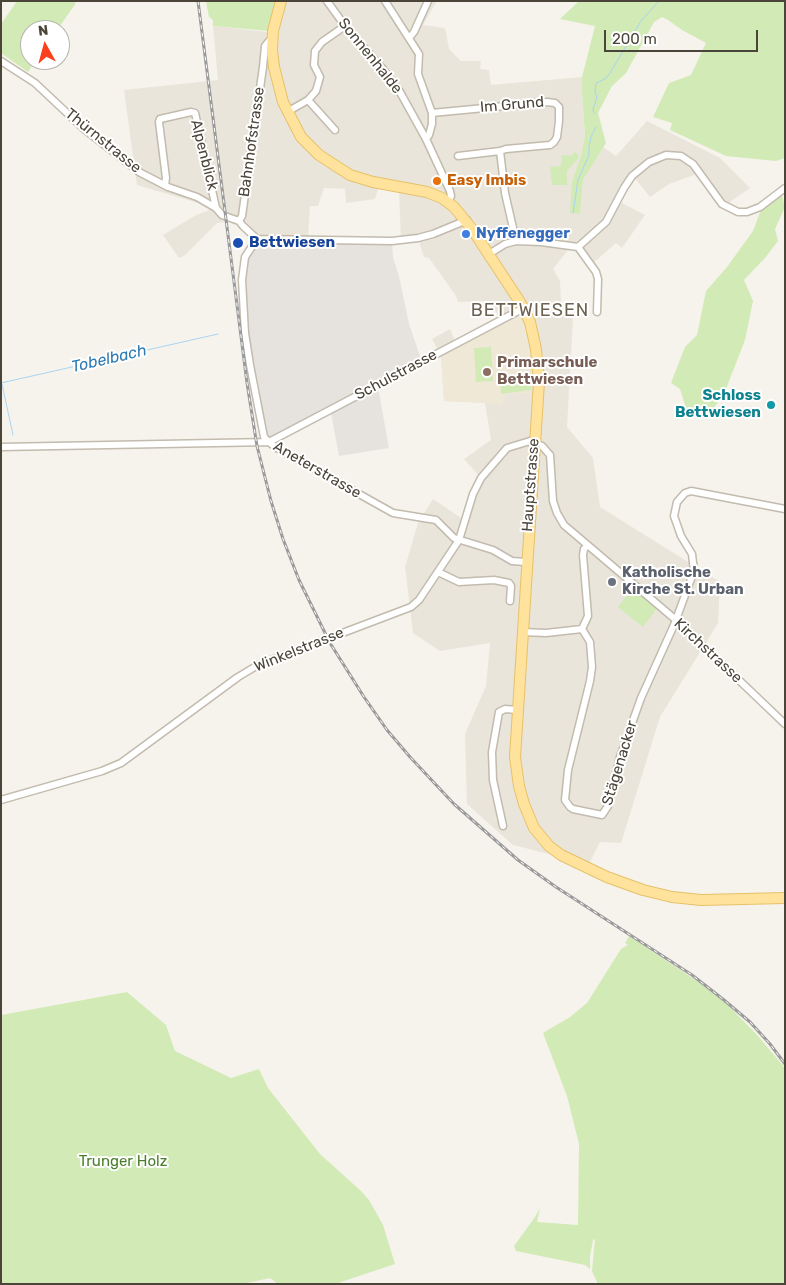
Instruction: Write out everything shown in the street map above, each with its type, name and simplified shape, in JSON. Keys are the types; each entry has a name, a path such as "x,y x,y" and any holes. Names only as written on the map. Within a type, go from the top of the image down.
{"main road":[{"name":"Hauptstrasse","path":"281,1 275,21 272,59 287,112 306,143 342,171 373,182 427,192 448,202 466,220 489,254 524,308 534,334 539,370 515,757 519,786 534,828 542,840 553,850 580,865 658,894 707,900 785,898"}],"street":[{"name":"Sonnenhalde","path":"327,1 345,26 384,69 396,86 426,139 450,191 451,196 448,202"},
{"name":"Sonnenhalde","path":"385,1 420,54 418,74 432,113"},
{"path":"410,37 428,1"},
{"path":"287,112 308,100 316,90 320,77 314,65 315,51 322,42 345,26"},
{"name":"Bahnhofstrasse","path":"239,221 242,216 265,46 269,41 272,41"},
{"name":"Thürnstrasse","path":"1,61 35,83 84,129 125,162 153,180 197,197 216,208 222,215 239,221"},
{"path":"308,100 335,130"},
{"name":"Im Grund","path":"432,113 547,102 555,103 559,107 557,137 550,144 458,156"},
{"name":"Alpenblick","path":"164,184 166,178 160,119 191,112 195,113 216,208"},
{"path":"426,139 432,124 432,113"},
{"path":"500,151 505,193 516,241"},
{"path":"578,247 606,222 632,176 639,169 660,157 672,154 688,160 701,174 722,204 738,212 747,212 760,208 785,188"},
{"path":"239,221 257,239 404,240 433,234 466,220"},
{"path":"257,239 245,257 242,280 250,365 264,437 268,442"},
{"path":"489,254 505,244 516,241 578,247 596,272 598,280 597,312"},
{"name":"Schulstrasse","path":"268,442 291,432 524,308"},
{"name":"Winkelstrasse","path":"1,800 102,772 121,763 258,665 411,607 419,600 459,540 473,494 481,478 507,448 530,441 534,442"},
{"name":"Aneterstrasse","path":"1,447 268,442 393,513 436,520 454,538 493,550 512,561 526,562"},
{"name":"Kirchstrasse","path":"534,442 542,446 550,455 553,500 557,513 564,525 676,620 785,724"},
{"path":"676,620 694,571 692,554 681,536 674,516 677,502 685,492 691,491 785,509"},
{"path":"522,632 546,633 582,629 588,616 583,555 584,549 587,546"},
{"path":"438,572 460,582 494,580 509,583 511,586 510,601"},
{"name":"Stägenacker","path":"582,629 590,642 592,667 588,692 568,770 566,800 573,809 602,815 608,806 620,757 641,698 676,620"},
{"path":"503,826 493,780 492,752 499,712 505,709 517,710"}],"shaded area":[{"path":"287,1 437,1 423,25 445,28 449,49 461,61 481,61 480,69 489,70 491,85 582,77 585,135 581,156 572,181 580,214 583,180 603,147 616,156 647,121 720,158 750,188 724,206 701,174 669,184 650,197 633,176 618,201 645,215 622,248 616,243 591,265 578,247 569,247 553,269 560,281 561,301 571,313 573,319 567,427 593,458 600,507 720,582 718,623 660,717 621,843 600,842 589,864 513,845 467,804 465,734 486,686 490,643 440,651 413,633 405,567 418,523 433,499 464,520 481,478 464,459 491,440 485,403 444,401 441,355 432,339 450,329 456,343 501,320 489,301 458,302 456,296 429,258 424,257 418,238 401,241 399,190 379,187 375,199 346,203 345,189 324,188 318,206 310,206 308,239 257,239 239,221 217,223 184,256 179,258 163,235 196,215 215,208 137,185 124,90 218,80 213,26 276,33"},
{"path":"257,239 392,241 393,258 399,276 409,324 422,362 269,442 264,437 250,365 243,268"},
{"name":"Primarschule Bettwiesen","path":"517,315 523,317 532,352 531,393 506,394 502,404 444,401 441,355"},
{"path":"378,387 389,448 339,456 331,413"}],"green space":[{"path":"17,1 73,1 76,3 64,20 20,20 20,66 1,53 1,24"},
{"path":"206,1 278,1 269,31 213,26 213,20 209,17"},
{"path":"579,1 785,1 785,158 776,161 726,156 670,130 672,123 653,117 669,83 691,75 706,43 662,17 654,22 626,73 612,86 598,113 606,143 583,180 580,214 570,213 572,181 581,156 585,135 582,77 595,26 560,19"},
{"path":"576,152 579,157 567,171 567,185 552,185 550,167 561,166 562,155 572,156"},
{"path":"781,192 785,207 775,229 778,241 744,280 753,301 745,340 724,394 713,409 704,415 686,408 680,389 671,383 685,347 697,335 706,291 727,267 753,231 762,207"},
{"path":"491,347 493,381 476,382 474,348"},
{"path":"531,373 531,390 501,394 500,382 516,375"},
{"path":"632,589 635,589 657,608 643,627 618,607"},
{"path":"629,936 725,1002 758,1036 785,1068 785,1284 598,1284 592,1271 595,1239 593,1240 590,1256 590,1269 585,1265 516,1251 514,1246 540,1208 537,1222 578,1225 579,1144 567,1096 543,1033 570,1017 587,1003 621,949 628,945 625,943"},
{"name":"Trunger Holz","path":"127,992 166,1025 175,1051 231,1078 259,1069 268,1088 320,1154 369,1200 383,1225 395,1264 335,1284 278,1284 270,1278 242,1284 1,1284 1,1015"}],"waterway":[{"name":"Tobelbach","path":"594,113 593,109 597,98 595,91 596,83 605,79 610,73 641,21 659,1"},
{"name":"Tobelbach","path":"573,213 578,180 589,155 591,137 596,127"},
{"name":"Tobelbach","path":"1,383 218,334"},
{"path":"2,384 13,435"}],"railway":[{"path":"198,1 247,383 257,446 283,539 299,580 330,643 387,730 454,804 518,860 556,887 692,975 724,1000 750,1022 785,1064"}],"place":[{"name":"Easy Imbis","path":"437,181"},
{"name":"Nyffenegger","path":"466,234"},
{"name":"Bettwiesen","path":"238,243"},
{"name":"Primarschule Bettwiesen","path":"487,372"},
{"name":"Schloss Bettwiesen","path":"771,405"},
{"name":"Katholische Kirche St. Urban","path":"612,582"}],"district":[{"name":"BETTWIESEN","path":"530,311"}]}
